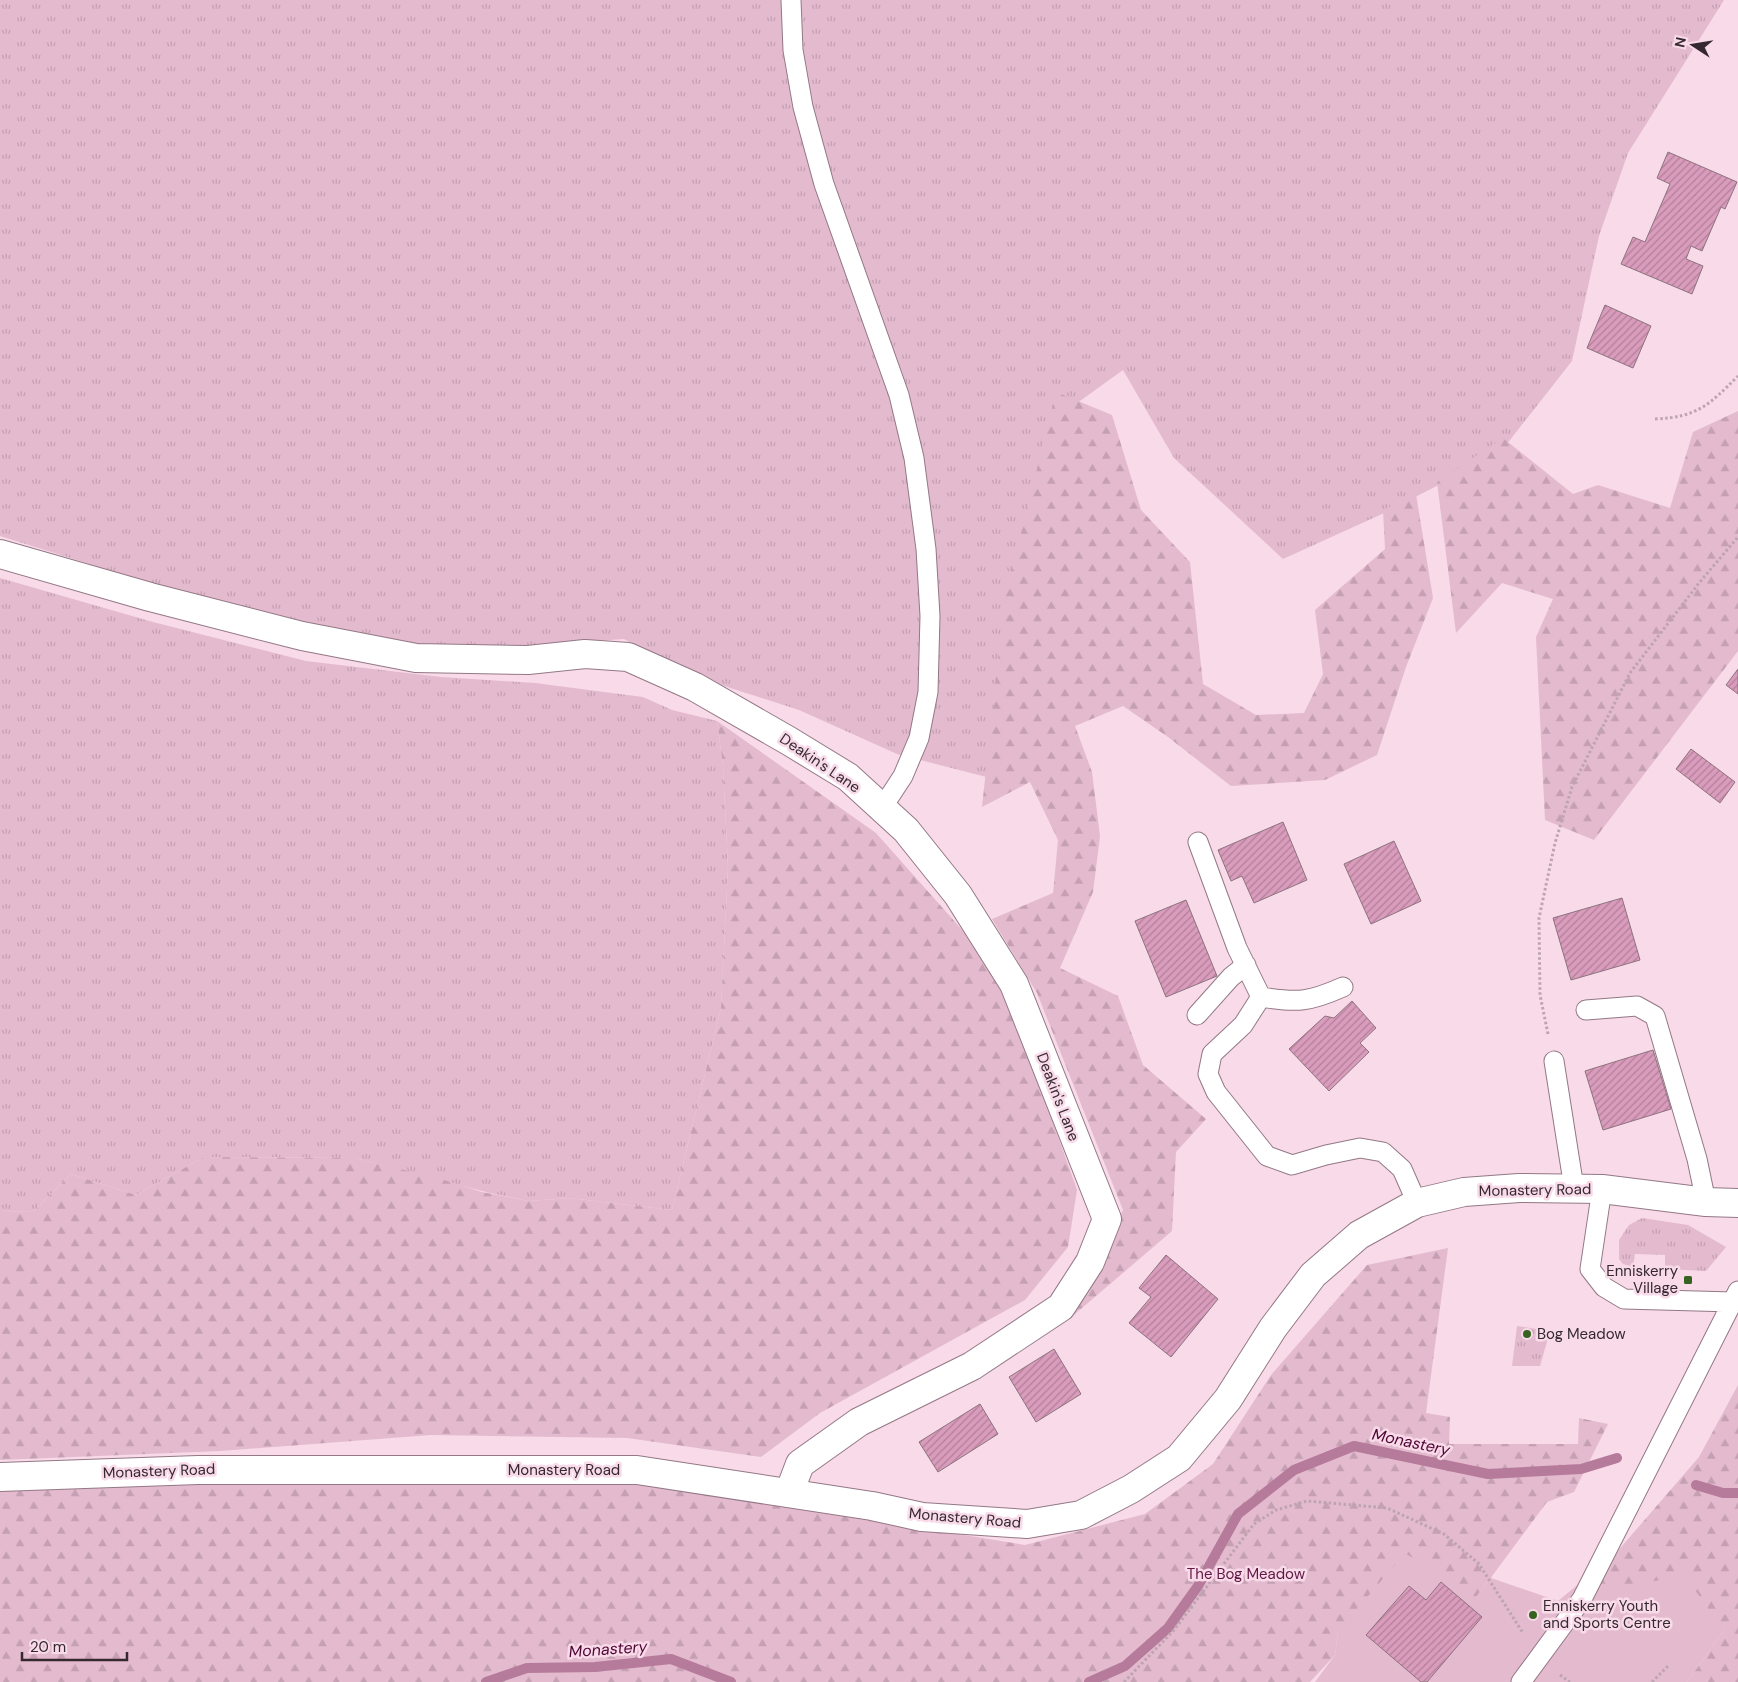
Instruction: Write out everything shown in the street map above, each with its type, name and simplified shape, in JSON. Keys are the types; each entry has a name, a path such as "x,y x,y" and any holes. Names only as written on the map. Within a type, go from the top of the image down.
{"street":[{"name":"Deakin's Lane","path":"0,554 150,597 292,634 397,655 416,658 528,660 585,654 628,657 695,687 848,778 906,830 958,895 1014,984 1106,1219 1090,1262 1061,1306 972,1366 859,1422 800,1464 789,1493"},
{"name":"Monastery Road","path":"0,1476 198,1470 636,1470 872,1506 922,1518 1027,1524 1081,1515 1131,1489 1179,1458 1228,1399 1273,1328 1313,1275 1358,1235 1417,1203 1464,1192 1519,1188 1602,1189 1706,1202 1737,1202"}],"lane":[{"path":"791,0 793,50 803,107 824,184 899,395 914,458 926,549 930,616 928,692 919,738 903,776 882,808"},
{"path":"1198,842 1237,948 1261,997"},
{"path":"1197,1015 1231,977 1246,965"},
{"path":"1261,997 1299,1002 1319,998 1343,987"},
{"path":"1261,997 1242,1025 1212,1054 1208,1074 1216,1092 1267,1156 1292,1165 1326,1154 1360,1148 1383,1152 1402,1170 1417,1203"},
{"path":"1586,1010 1637,1006 1656,1016 1697,1159 1706,1202"},
{"path":"1554,1061 1574,1188"},
{"path":"1521,1682 1582,1599 1736,1296 1624,1299 1604,1287 1590,1269 1602,1189"}],"path":[{"path":"1655,419 1676,418 1707,406 1738,376"},
{"path":"1554,1061 1540,995 1539,918 1555,843 1572,787 1630,673 1698,583 1738,537"},
{"path":"1124,1682 1174,1630 1254,1524 1276,1510 1307,1501 1387,1508 1444,1534 1479,1564 1539,1657"},
{"path":"1652,1682 1669,1665"}],"green space":[{"path":"0,0 1724,0 1628,153 1599,236 1572,361 1499,454 1382,514 1283,559 1174,458 1123,370 1073,406 998,780 897,754 799,710 687,674 624,639 496,648 412,646 293,624 141,580 0,536"},
{"path":"1056,392 1112,415 1141,510 1190,562 1203,684 1256,715 1304,713 1323,674 1315,610 1385,549 1383,510 1416,494 1433,598 1406,667 1377,755 1325,780 1231,786 1168,737 1123,706 1075,726 1092,772 1100,836 1093,892 1060,968 1118,996 1143,1065 1206,1119 1176,1152 1172,1231 1068,1320 1123,1210 1037,993 992,919 1053,893 1058,840 1030,782 982,807 1004,602"},
{"path":"1738,411 1738,651 1594,840 1545,820 1536,637 1553,599 1502,583 1456,633 1437,482 1503,438 1573,494 1598,485 1670,508 1693,432"},
{"path":"0,578 153,622 306,661 441,677 535,683 643,697 672,710 717,721 723,766 728,867 721,1008 672,1210 569,1198 529,1201 490,1193 355,1158 204,1157 136,1195 71,1174 33,1212 0,1211"},
{"path":"717,721 876,833 980,950 1014,1012 1077,1190 1068,1247 1025,1300 820,1413 761,1457 627,1438 431,1435 220,1451 0,1460 0,1211 33,1212 71,1174 136,1195 204,1157 355,1158 441,1179 482,1192 529,1201 569,1198 672,1210 721,1008 728,867 723,766"},
{"path":"1642,1218 1688,1225 1726,1247 1706,1271 1665,1269 1665,1255 1635,1254 1633,1267 1623,1264 1619,1259 1619,1240 1629,1225"},
{"name":"The Bog Meadow","path":"1448,1248 1426,1413 1450,1417 1449,1444 1578,1444 1579,1418 1608,1424 1574,1492 1547,1502 1475,1599 1338,1631 1335,1655 1310,1682 0,1682 0,1487 194,1480 644,1483 1025,1545 1145,1514 1213,1464 1271,1375 1367,1265"},
{"path":"1517,1326 1550,1331 1540,1366 1512,1366"},
{"path":"1738,1385 1738,1682 1687,1682 1724,1630 1558,1601 1616,1553 1699,1457"},
{"name":"Enniskerry Youth and Sports Centre","path":"1405,1553 1475,1598 1491,1578 1558,1601 1684,1575 1724,1630 1687,1682 1315,1682 1335,1655 1338,1631"}],"building":[{"path":"1668,152 1737,182 1725,209 1721,207 1702,251 1691,246 1686,259 1703,266 1692,294 1621,264 1633,237 1645,242 1670,184 1657,178"},
{"path":"1605,305 1651,326 1633,368 1587,348"},
{"path":"1738,669 1738,694 1726,685"},
{"path":"1691,749 1735,782 1720,803 1676,769"},
{"path":"1283,822 1307,880 1254,903 1242,876 1231,881 1218,850"},
{"path":"1394,841 1421,901 1371,924 1344,864"},
{"path":"1622,898 1640,960 1571,980 1553,918"},
{"path":"1186,900 1217,976 1166,997 1135,921"},
{"path":"1352,1001 1376,1028 1360,1043 1369,1052 1329,1091 1289,1049 1325,1016 1334,1018"},
{"path":"1653,1050 1671,1109 1603,1130 1585,1071"},
{"path":"1166,1255 1218,1299 1171,1357 1129,1323 1151,1297 1139,1288"},
{"path":"1054,1349 1081,1394 1036,1422 1009,1377"},
{"path":"980,1404 998,1434 938,1472 919,1442"},
{"path":"1441,1582 1482,1617 1427,1682 1421,1682 1366,1635 1409,1586 1426,1600"}],"waterway":[{"name":"Monastery","path":"1089,1682 1125,1666 1168,1628 1198,1586 1238,1514 1294,1470 1354,1446 1488,1474 1581,1469 1617,1458"},
{"name":"Monastery","path":"1696,1485 1723,1493 1738,1493"},
{"name":"Monastery","path":"486,1682 527,1668 595,1667 671,1659 731,1682"}],"place":[{"name":"Enniskerry Village","path":"1688,1280"},
{"name":"Bog Meadow","path":"1527,1334"},
{"name":"Enniskerry Youth and Sports Centre","path":"1533,1615"}]}
